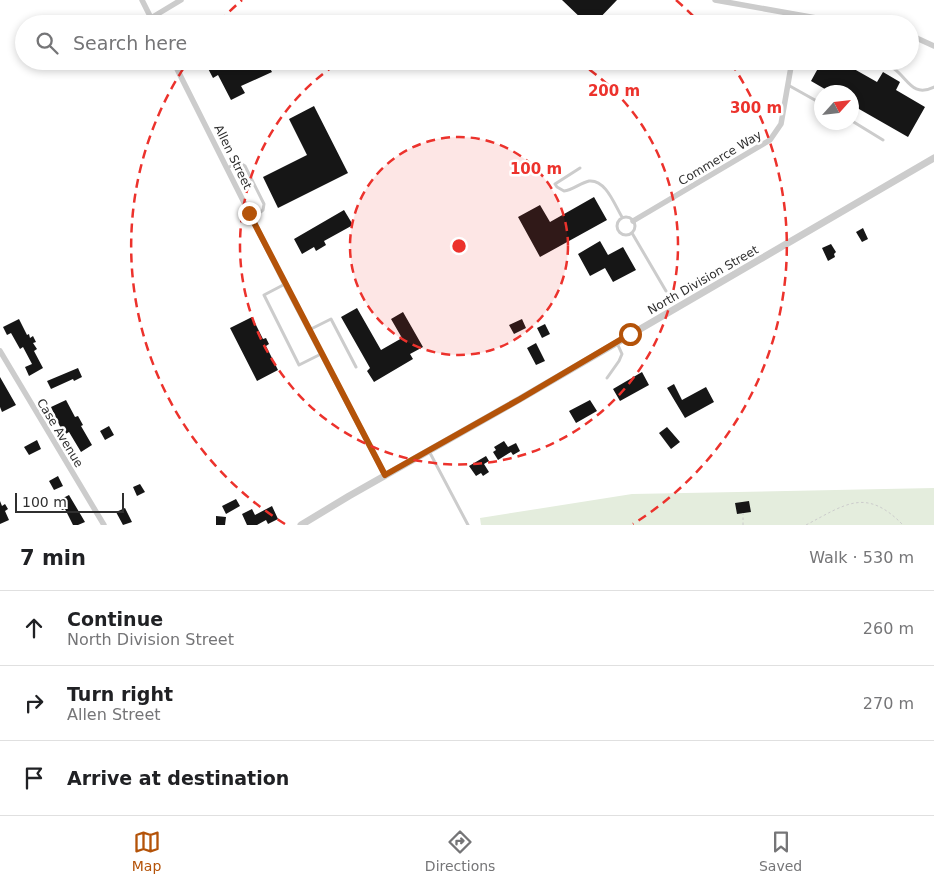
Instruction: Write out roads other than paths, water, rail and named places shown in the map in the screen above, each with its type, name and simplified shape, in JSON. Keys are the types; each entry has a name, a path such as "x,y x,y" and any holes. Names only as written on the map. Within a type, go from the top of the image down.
{"street":[{"path":"142,0 150,15"},
{"path":"161,15 181,0"},
{"path":"715,0 800,15"},
{"path":"919,40 934,46"},
{"name":"Allen Street","path":"178,70 285,284 385,475"},
{"name":"Commerce Way","path":"633,220 770,140 780,124 790,70"},
{"name":"North Division Street","path":"301,525 934,158"},
{"name":"Case Avenue","path":"0,351 104,525"}],"lane":[{"path":"896,70 912,87 918,90 927,90 934,87"},
{"path":"788,84 814,99"},
{"path":"859,125 883,140"},
{"path":"227,168 239,162 245,166 264,204 263,210 252,219"},
{"path":"580,168 555,184 557,188 564,191 591,181 599,182 622,217"},
{"path":"622,217 628,217 633,220 635,226 632,233"},
{"path":"622,217 617,225 618,231 625,235 632,233"},
{"path":"632,233 666,291"},
{"path":"285,284 264,295 299,365 321,354"},
{"path":"309,330 331,319 356,367"},
{"path":"607,378 619,362 622,354 616,342"},
{"path":"429,450 468,525"}]}
